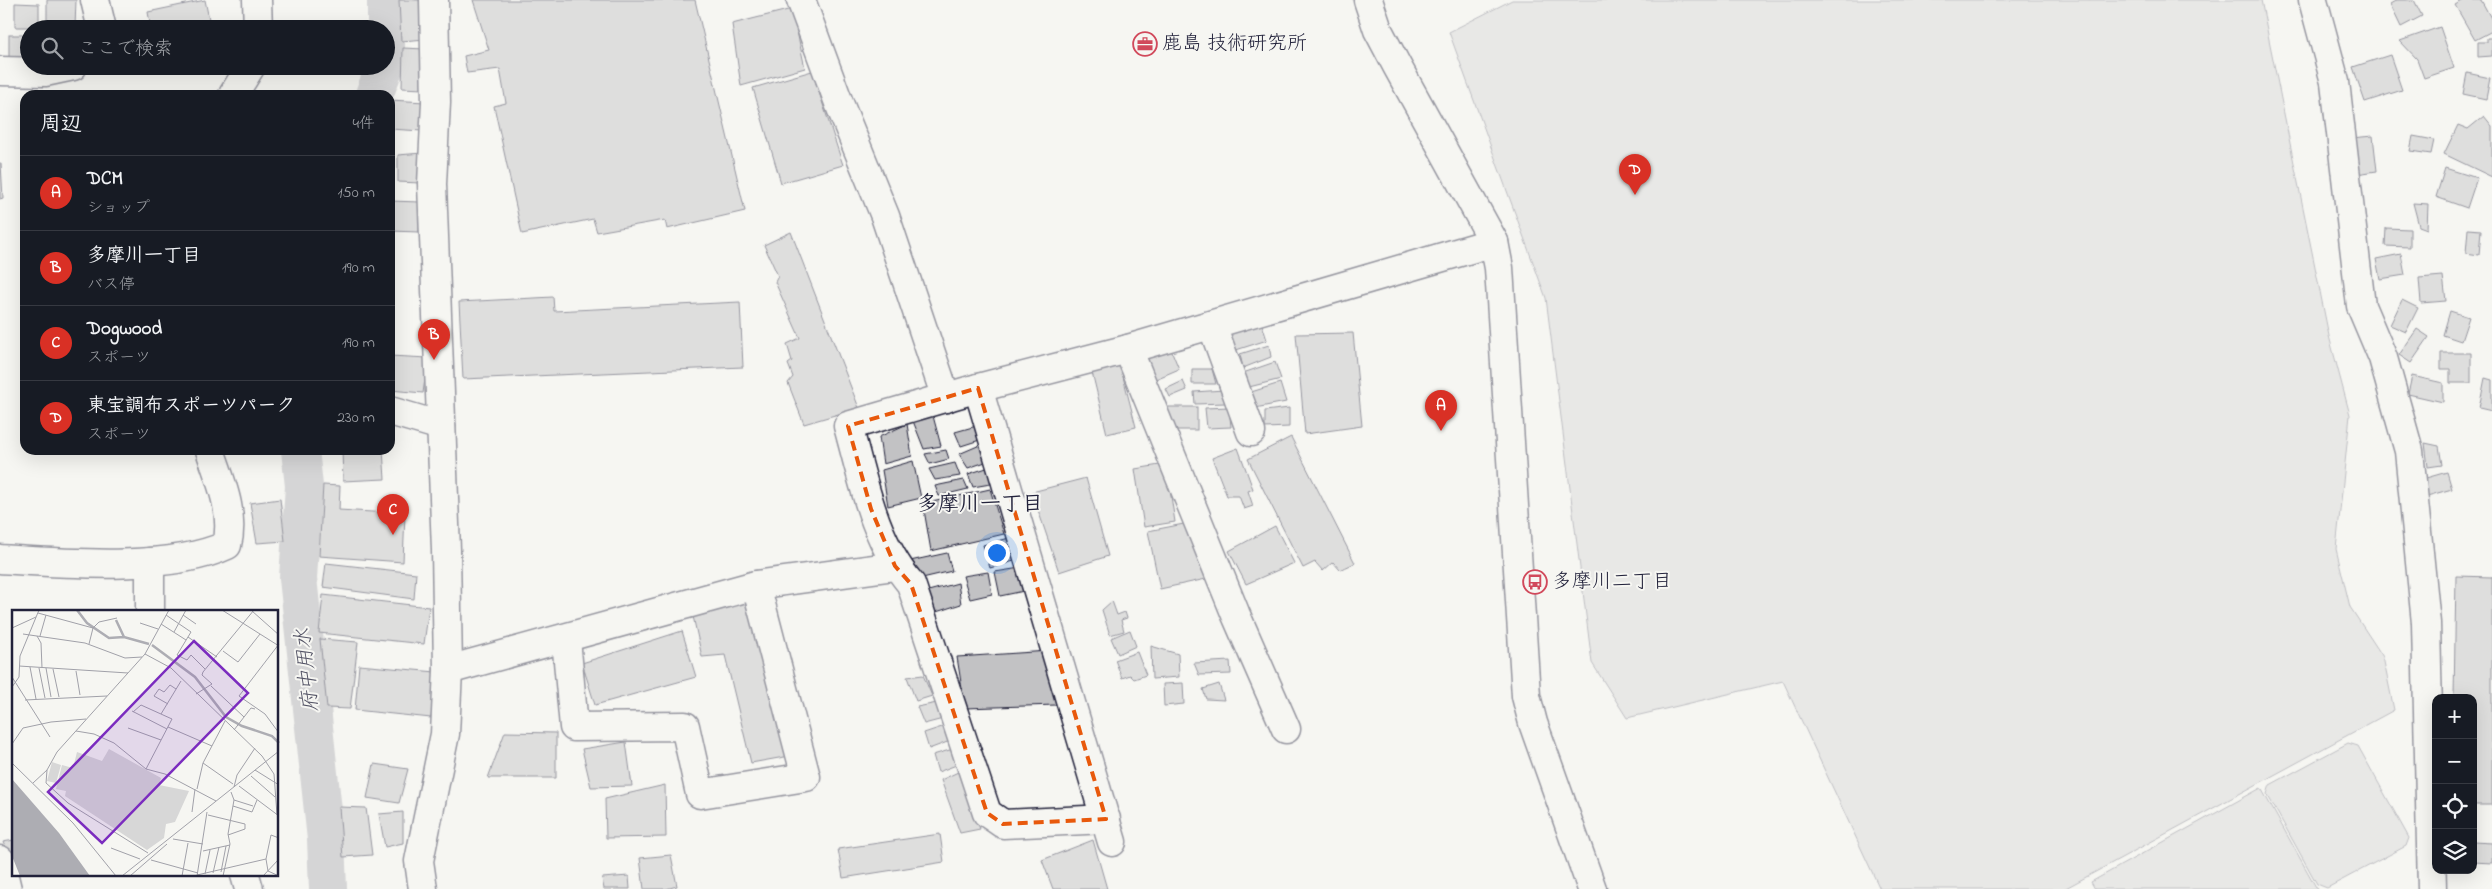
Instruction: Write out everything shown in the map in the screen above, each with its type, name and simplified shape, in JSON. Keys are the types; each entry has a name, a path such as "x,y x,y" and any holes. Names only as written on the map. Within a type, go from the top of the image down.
{"street":[{"path":"95,0 100,20"},
{"path":"257,0 258,20"},
{"path":"423,889 418,861 445,734 448,670 432,184 436,102 434,0"},
{"path":"801,0 839,104 885,216 946,398"},
{"path":"1368,0 1378,30 1494,242 1499,268 1526,696 1533,723 1592,889"},
{"path":"2314,0 2335,82 2361,306 2383,358 2408,451 2426,624 2432,889"},
{"path":"0,71 20,71"},
{"path":"236,90 245,75"},
{"path":"978,388 1109,830 1003,824 986,813 911,584 895,566 871,509 848,426 978,388 1128,349 1494,242"},
{"path":"1212,324 1251,432"},
{"path":"1128,349 1236,615 1286,728"},
{"path":"395,412 441,426"},
{"path":"0,559 48,562 150,562 211,553 227,545 230,521 225,496 212,455"},
{"path":"150,562 150,610"},
{"path":"448,670 566,639 756,585 895,566"},
{"path":"566,639 574,727 685,726 700,794 806,777 756,585"},
{"path":"0,860 6,889"},
{"path":"245,876 249,889"}],"highlighted area":[{"path":"978,388 1106,819 1003,824 987,813 911,584 895,566 871,509 848,426"}],"shaded area":[{"path":"1512,0 2261,0 2329,336 2350,415 2336,549 2350,607 2383,657 2394,710 2064,889 1880,889 1783,681 1627,718 1592,663 1546,298 1449,32"},
{"path":"2348,743 2358,746 2409,838 2406,846 2327,888 2317,884 2267,794 2270,785"},
{"path":"2261,788 2317,889 2095,889 2091,882"}],"building":[{"path":"47,0 76,0 75,20 47,20"},
{"path":"205,0 209,20 149,20 148,12"},
{"path":"399,0 424,0 426,39 401,41"},
{"path":"473,0 695,0 745,211 667,229 665,220 597,232 593,219 522,234 494,106 506,103 500,69 467,73 464,56 489,50"},
{"path":"2397,0 2414,0 2422,16 2401,27 2390,4"},
{"path":"2464,0 2481,0 2492,20 2492,31 2475,40 2455,5"},
{"path":"15,3 39,4 39,20 20,20 20,27 15,27"},
{"path":"792,9 805,68 741,86 732,24"},
{"path":"2440,27 2454,68 2424,78 2417,59 2400,41"},
{"path":"9,35 20,35 20,60 9,60"},
{"path":"2487,38 2492,38 2492,56 2478,57 2478,42 2487,42"},
{"path":"403,48 425,49 423,89 402,88"},
{"path":"2390,55 2402,90 2365,102 2353,67"},
{"path":"812,71 843,165 781,183 753,88"},
{"path":"2467,73 2490,78 2486,99 2463,94"},
{"path":"395,100 425,102 422,131 395,129"},
{"path":"2484,116 2492,126 2492,177 2444,154 2458,125 2468,129"},
{"path":"2373,136 2377,171 2356,174 2351,138"},
{"path":"2413,136 2434,140 2431,154 2410,151"},
{"path":"422,153 420,183 398,182 398,155"},
{"path":"0,163 3,198 0,199"},
{"path":"2445,168 2477,178 2467,208 2436,197"},
{"path":"395,201 420,202 419,232 395,231"},
{"path":"2413,203 2428,204 2427,229 2419,226"},
{"path":"2386,228 2410,229 2410,247 2385,246"},
{"path":"2468,229 2481,230 2479,255 2466,253"},
{"path":"791,232 859,408 804,424 788,383 793,377 788,364 792,361 787,344 800,338 775,282 778,276 764,245"},
{"path":"2401,254 2405,275 2380,279 2376,259"},
{"path":"2443,276 2446,301 2421,303 2419,278"},
{"path":"553,297 554,311 740,302 743,367 463,379 459,302"},
{"path":"2402,300 2418,308 2406,332 2390,325"},
{"path":"2450,311 2469,317 2461,341 2443,335"},
{"path":"1260,318 1267,340 1233,351 1226,328"},
{"path":"2417,329 2429,337 2411,363 2399,355"},
{"path":"1353,333 1362,426 1305,434 1296,334"},
{"path":"1269,345 1271,357 1243,368 1240,354"},
{"path":"1170,347 1179,369 1151,381 1142,359"},
{"path":"2441,353 2471,353 2471,383 2450,383 2450,369 2441,369"},
{"path":"395,356 428,358 423,393 395,390"},
{"path":"1275,362 1281,379 1249,387 1243,373"},
{"path":"1120,365 1136,427 1107,434 1092,372"},
{"path":"1192,369 1212,369 1216,384 1192,384"},
{"path":"2412,376 2443,383 2443,402 2408,394"},
{"path":"2485,378 2492,380 2492,411 2479,408"},
{"path":"1183,381 1187,390 1170,397 1166,389"},
{"path":"1280,383 1286,402 1255,408 1248,393"},
{"path":"1224,390 1225,403 1195,404 1194,392"},
{"path":"1168,407 1197,407 1197,430 1168,430"},
{"path":"1229,407 1231,427 1207,428 1205,408"},
{"path":"1289,408 1289,427 1265,428 1265,411"},
{"path":"933,416 941,446 924,449 913,421"},
{"path":"907,424 912,456 883,464 879,437"},
{"path":"980,425 989,437 961,446 955,432"},
{"path":"1291,437 1355,563 1340,570 1333,562 1323,571 1315,562 1303,568 1248,459"},
{"path":"987,442 997,458 968,468 959,454"},
{"path":"2425,443 2439,446 2442,465 2428,467"},
{"path":"1238,448 1253,489 1248,491 1253,506 1244,509 1239,496 1227,496 1212,458"},
{"path":"946,450 949,459 930,464 925,454"},
{"path":"342,455 383,455 385,479 343,481"},
{"path":"913,461 921,498 888,506 882,470"},
{"path":"955,463 960,476 935,480 929,469"},
{"path":"1166,464 1175,522 1144,527 1135,469"},
{"path":"996,465 1002,482 973,487 968,474"},
{"path":"2447,472 2452,489 2427,496 2426,478"},
{"path":"1086,478 1108,556 1059,572 1032,492"},
{"path":"964,480 968,489 939,496 935,486"},
{"path":"323,485 340,486 339,510 405,514 403,562 319,556"},
{"path":"990,489 1004,534 931,551 923,504"},
{"path":"280,499 285,541 257,543 250,503"},
{"path":"1194,522 1206,579 1160,589 1148,531"},
{"path":"1275,526 1294,563 1246,584 1229,551"},
{"path":"1013,537 1021,559 990,568 983,545"},
{"path":"947,553 952,571 918,579 910,561"},
{"path":"326,563 416,573 414,599 323,587"},
{"path":"1020,568 1024,591 1000,596 995,572"},
{"path":"988,572 992,594 970,599 963,576"},
{"path":"2456,576 2492,577 2492,805 2477,805 2477,694 2454,694"},
{"path":"958,583 961,604 927,615 921,593"},
{"path":"323,595 429,607 424,644 319,633"},
{"path":"749,600 790,756 751,763 725,655 702,657 693,616"},
{"path":"1112,601 1117,615 1125,612 1127,618 1121,620 1124,631 1110,635 1102,610"},
{"path":"1130,630 1136,646 1118,654 1111,638"},
{"path":"682,631 696,677 595,705 582,663"},
{"path":"320,639 358,642 350,709 327,708"},
{"path":"1151,646 1178,654 1179,677 1152,679"},
{"path":"1049,651 1056,705 965,708 957,657"},
{"path":"1137,652 1146,675 1134,679 1130,675 1122,678 1115,660"},
{"path":"1230,661 1231,674 1199,675 1194,663"},
{"path":"359,665 436,672 431,718 355,710"},
{"path":"923,675 932,696 916,701 907,677"},
{"path":"1183,683 1184,704 1164,706 1163,684"},
{"path":"1219,684 1224,700 1206,699 1203,689"},
{"path":"937,703 943,719 924,724 917,707"},
{"path":"945,726 950,741 929,749 924,733"},
{"path":"505,732 556,733 556,778 488,778"},
{"path":"626,742 632,786 591,787 582,749"},
{"path":"953,749 959,764 938,772 933,755"},
{"path":"374,764 408,769 399,803 367,798"},
{"path":"958,772 980,829 960,833 941,780"},
{"path":"665,785 666,837 606,838 605,799"},
{"path":"339,807 366,808 372,855 343,857"},
{"path":"403,812 403,843 385,847 379,814"},
{"path":"940,834 944,862 843,878 838,849"},
{"path":"12,840 12,863 3,842"},
{"path":"1093,840 1107,889 1053,889 1042,860"},
{"path":"2477,842 2492,843 2492,863 2477,862"},
{"path":"671,855 677,886 666,889 644,889 640,858"},
{"path":"629,876 630,889 604,889 602,878"}],"waterway":[{"name":"府中用水","path":"386,0 386,20"},
{"name":"府中用水","path":"376,90 382,75"},
{"name":"府中用水","path":"301,455 304,486 298,578 326,839 328,889"}],"place":[{"name":"鹿島 技術研究所","path":"1145,44"},
{"name":"東宝調布スポーツパーク","path":"1635,195"},
{"name":"多摩川一丁目","path":"434,360"},
{"name":"DCM","path":"1441,431"},
{"name":"Dogwood","path":"393,535"},
{"name":"多摩川二丁目","path":"1535,582"}],"district":[{"name":"多摩川一丁目","path":"980,505"}]}
